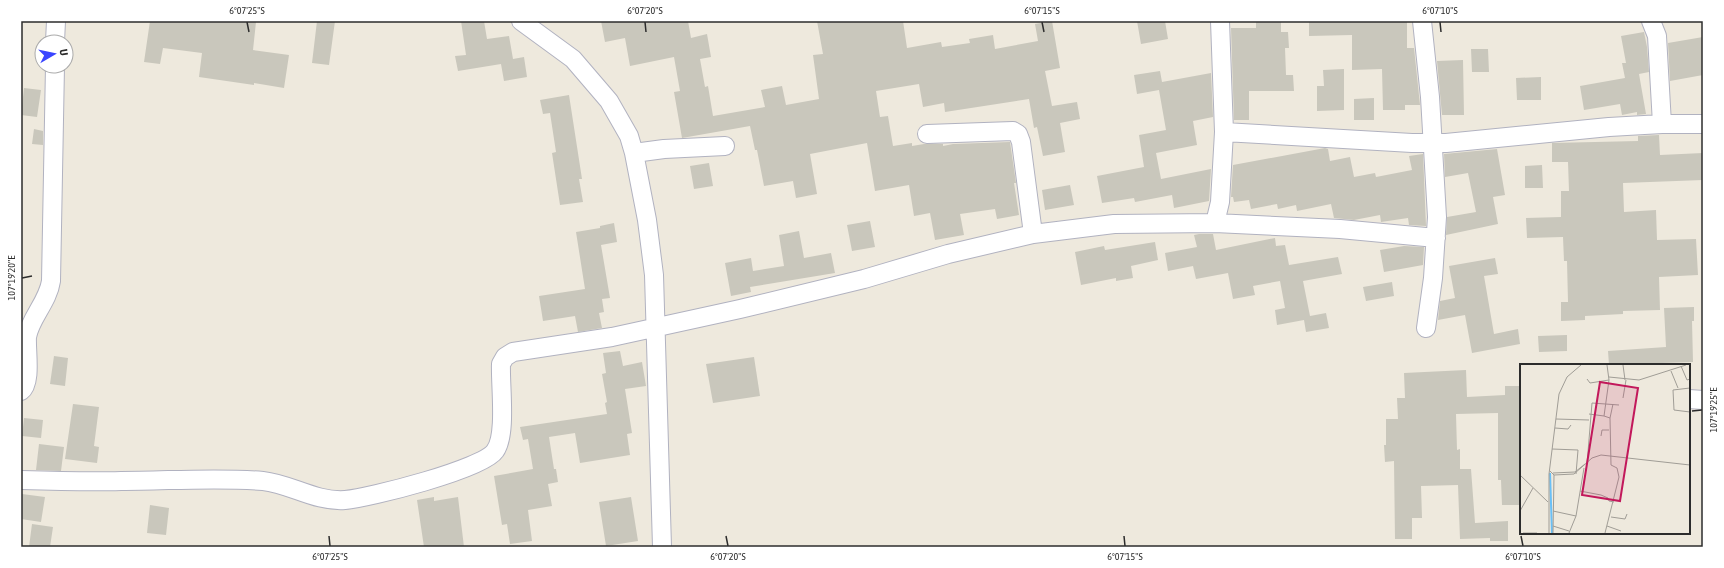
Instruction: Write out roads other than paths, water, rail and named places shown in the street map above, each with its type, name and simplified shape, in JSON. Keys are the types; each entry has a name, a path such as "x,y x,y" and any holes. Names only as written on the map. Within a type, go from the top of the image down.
{"street":[{"path":"55,34 56,21"},
{"path":"520,21 573,59 609,101 637,153 660,327 662,547"},
{"path":"1215,223 1220,202 1224,132 1220,21"},
{"path":"1422,21 1430,97 1437,217 1433,278 1426,328"},
{"path":"1651,21 1657,36 1662,124"},
{"path":"21,391 25,387 27,380 27,338 30,326 44,303 51,281 55,74"},
{"path":"1224,132 1405,143 1433,143 1495,140 1551,132 1609,127 1662,124 1703,124"},
{"path":"927,134 1013,131 1018,134 1021,142 1033,234"},
{"path":"637,153 664,149 725,146"},
{"path":"21,480 118,482 187,480 263,481 323,499 355,499 455,472 480,462 495,452 498,446 500,434 501,364 509,354 612,337 682,322 864,279 948,254 1033,234 1114,224 1215,223 1340,229 1436,238"},
{"path":"1690,398 1703,400"}]}
